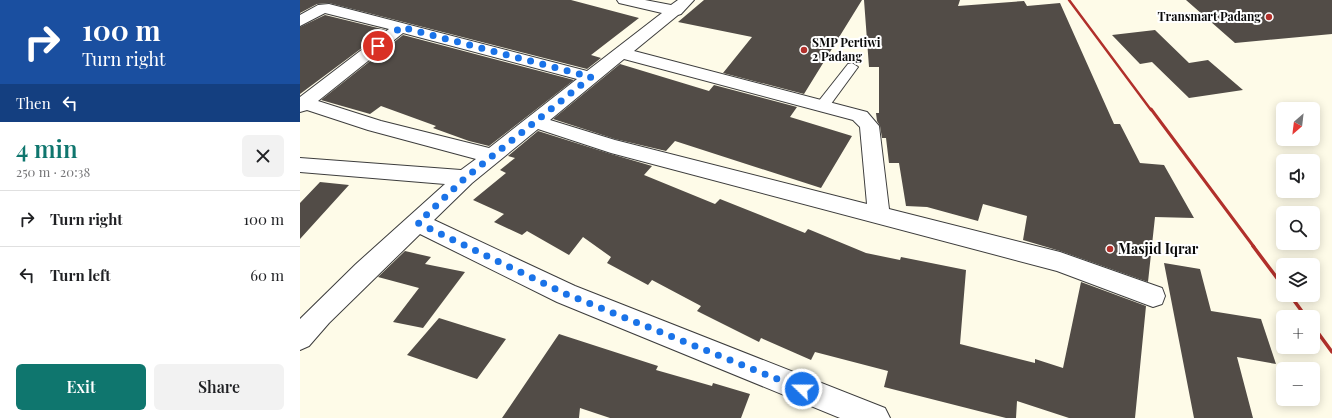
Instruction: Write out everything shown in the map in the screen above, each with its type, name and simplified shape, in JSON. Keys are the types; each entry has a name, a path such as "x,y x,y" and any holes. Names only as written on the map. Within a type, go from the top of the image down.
{"street":[{"path":"624,0 681,6"},
{"path":"300,338 326,309 465,178 681,6"},
{"path":"300,21 322,8 401,27 591,77"},
{"path":"302,104 401,27"},
{"path":"622,53 860,116 869,126 879,215"},
{"path":"302,104 339,116 493,156"},
{"path":"536,122 611,146 1060,262 1152,296"},
{"path":"300,165 465,178"},
{"path":"418,223 566,294 875,418"}],"lane":[{"path":"823,105 852,67"}],"building":[{"path":"300,0 571,0 639,18 591,55 601,58 587,69 329,3 317,4 300,13"},
{"name":"SMP Pertiwi 2 Padang","path":"704,0 862,0 804,94 723,73 752,37 678,22"},
{"path":"864,0 960,0 958,6 1024,1 1027,6 1060,3 1114,124 1120,124 1140,163 1164,165 1194,218 1155,217 1148,282 1060,251 1023,240 1027,216 983,204 978,221 927,207 906,206 899,163 889,163 886,138 882,138 880,126 877,121 876,113 879,113 879,67 869,67"},
{"name":"Transmart Padang","path":"1186,0 1332,0 1332,34 1235,43"},
{"path":"325,15 386,30 300,94 300,27"},
{"path":"1155,30 1189,63 1208,60 1243,90 1189,98 1152,62 1140,64 1112,35"},
{"path":"403,35 574,80 489,146 469,141 433,128 436,126 381,106 370,114 321,100"},
{"path":"620,64 709,91 714,85 797,107 790,117 852,136 821,188 675,141 666,151 615,139 553,119"},
{"path":"538,131 652,166 644,175 715,204 720,199 805,233 808,229 866,253 900,260 901,257 966,270 960,344 1035,363 1035,359 1063,368 1081,282 1146,306 1135,418 1069,418 1017,401 1016,418 1006,418 884,387 888,371 815,352 811,360 761,338 759,342 697,311 701,306 652,280 648,285 607,263 611,257 583,237 569,255 527,231 522,235 494,222 504,214 473,200 506,173 500,170 515,158 508,156"},
{"path":"320,182 349,185 300,239 300,203"},
{"path":"405,251 431,257 425,264 465,272 423,328 393,322 419,288 378,277"},
{"path":"1164,263 1200,269 1211,311 1261,319 1276,364 1237,357 1253,418 1194,418"},
{"path":"439,318 506,339 477,379 407,355"},
{"path":"559,334 658,366 656,370 712,386 713,383 750,394 741,418 610,418 580,408 579,418 502,418"}],"railway":[{"path":"1069,0 1151,110"},
{"path":"1151,109 1254,247"},
{"path":"1253,246 1276,277"},
{"path":"1295,302 1301,310"},
{"path":"1320,336 1332,352"}],"place":[{"name":"Transmart Padang","path":"1269,17"},
{"name":"SMP Pertiwi 2 Padang","path":"804,50"},
{"name":"Masjid Iqrar","path":"1110,249"}],"route":[{"path":"378,46 401,27 591,77 465,178 418,223 519,270 566,294 802,389"}]}
